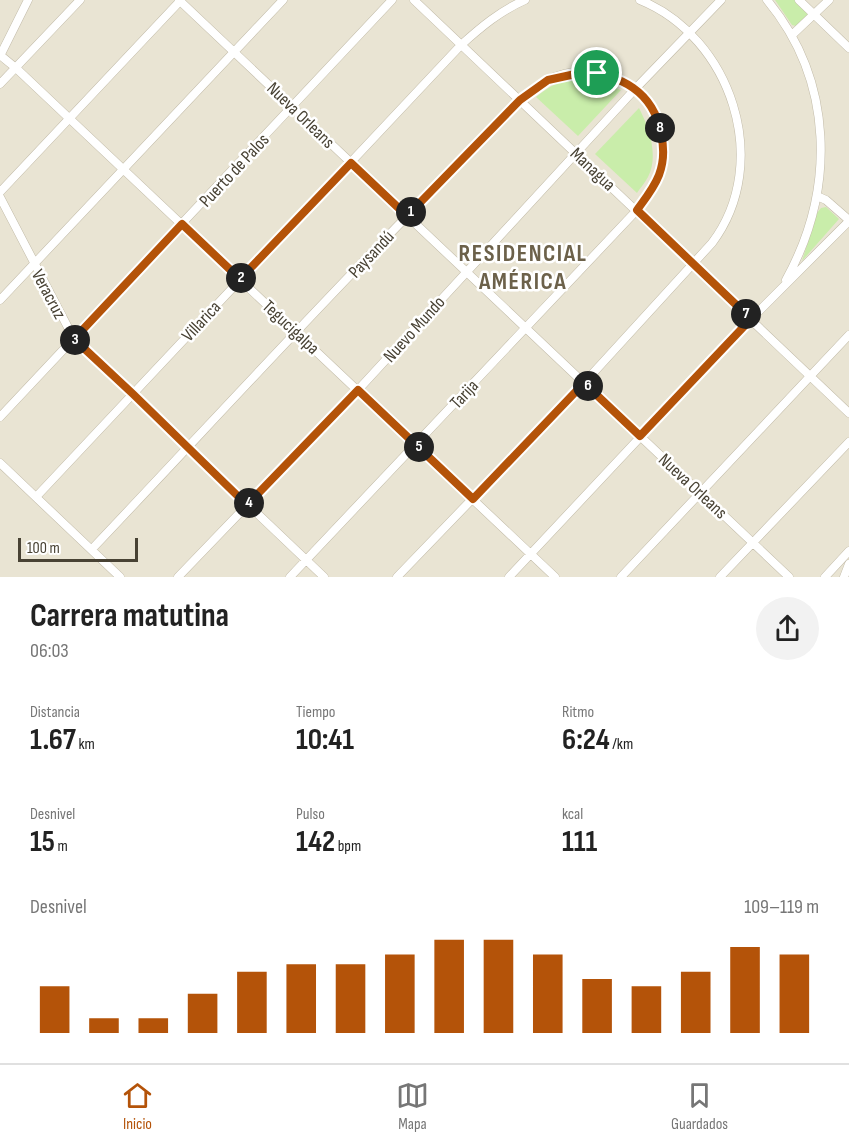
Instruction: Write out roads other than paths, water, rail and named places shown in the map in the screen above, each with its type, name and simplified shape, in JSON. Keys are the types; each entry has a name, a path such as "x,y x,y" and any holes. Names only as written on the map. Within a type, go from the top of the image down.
{"street":[{"path":"0,56 28,0"},
{"path":"0,84 17,69 80,0"},
{"path":"0,192 180,0"},
{"name":"Nueva Orleans","path":"180,0 789,577"},
{"path":"0,300 283,0"},
{"name":"Puerto de Palos","path":"0,417 392,0"},
{"name":"Managua","path":"414,0 849,413"},
{"name":"Villarica","path":"36,497 461,45 485,23 525,0"},
{"path":"397,577 584,383 693,265 718,235 725,221 740,172 740,146 734,105 725,82 712,59 690,33 661,11 640,0"},
{"name":"Nuevo Mundo","path":"178,577 358,390 636,88 721,0"},
{"path":"767,0 792,35 805,64 815,93 821,137 817,196 800,252 782,288"},
{"path":"799,0 849,48"},
{"path":"792,35 829,0"},
{"name":"Tegucigalpa","path":"0,56 17,69 555,577"},
{"name":"Paysandú","path":"92,549 407,216 520,100 548,80 580,73 597,73 636,88 654,109 663,142 663,160 659,175 637,210"},
{"path":"509,577 751,319 849,220 826,200 817,196"},
{"name":"Veracruz","path":"0,197 74,339 324,577"},
{"name":"Tarija","path":"290,577 637,210"},
{"path":"621,577 849,335"},
{"path":"720,577 849,442"},
{"path":"0,463 120,577"},
{"path":"825,577 849,551"},
{"path":"844,577 849,564"}],"district":[{"name":"RESIDENCIAL AMÉRICA","path":"523,267"}]}
